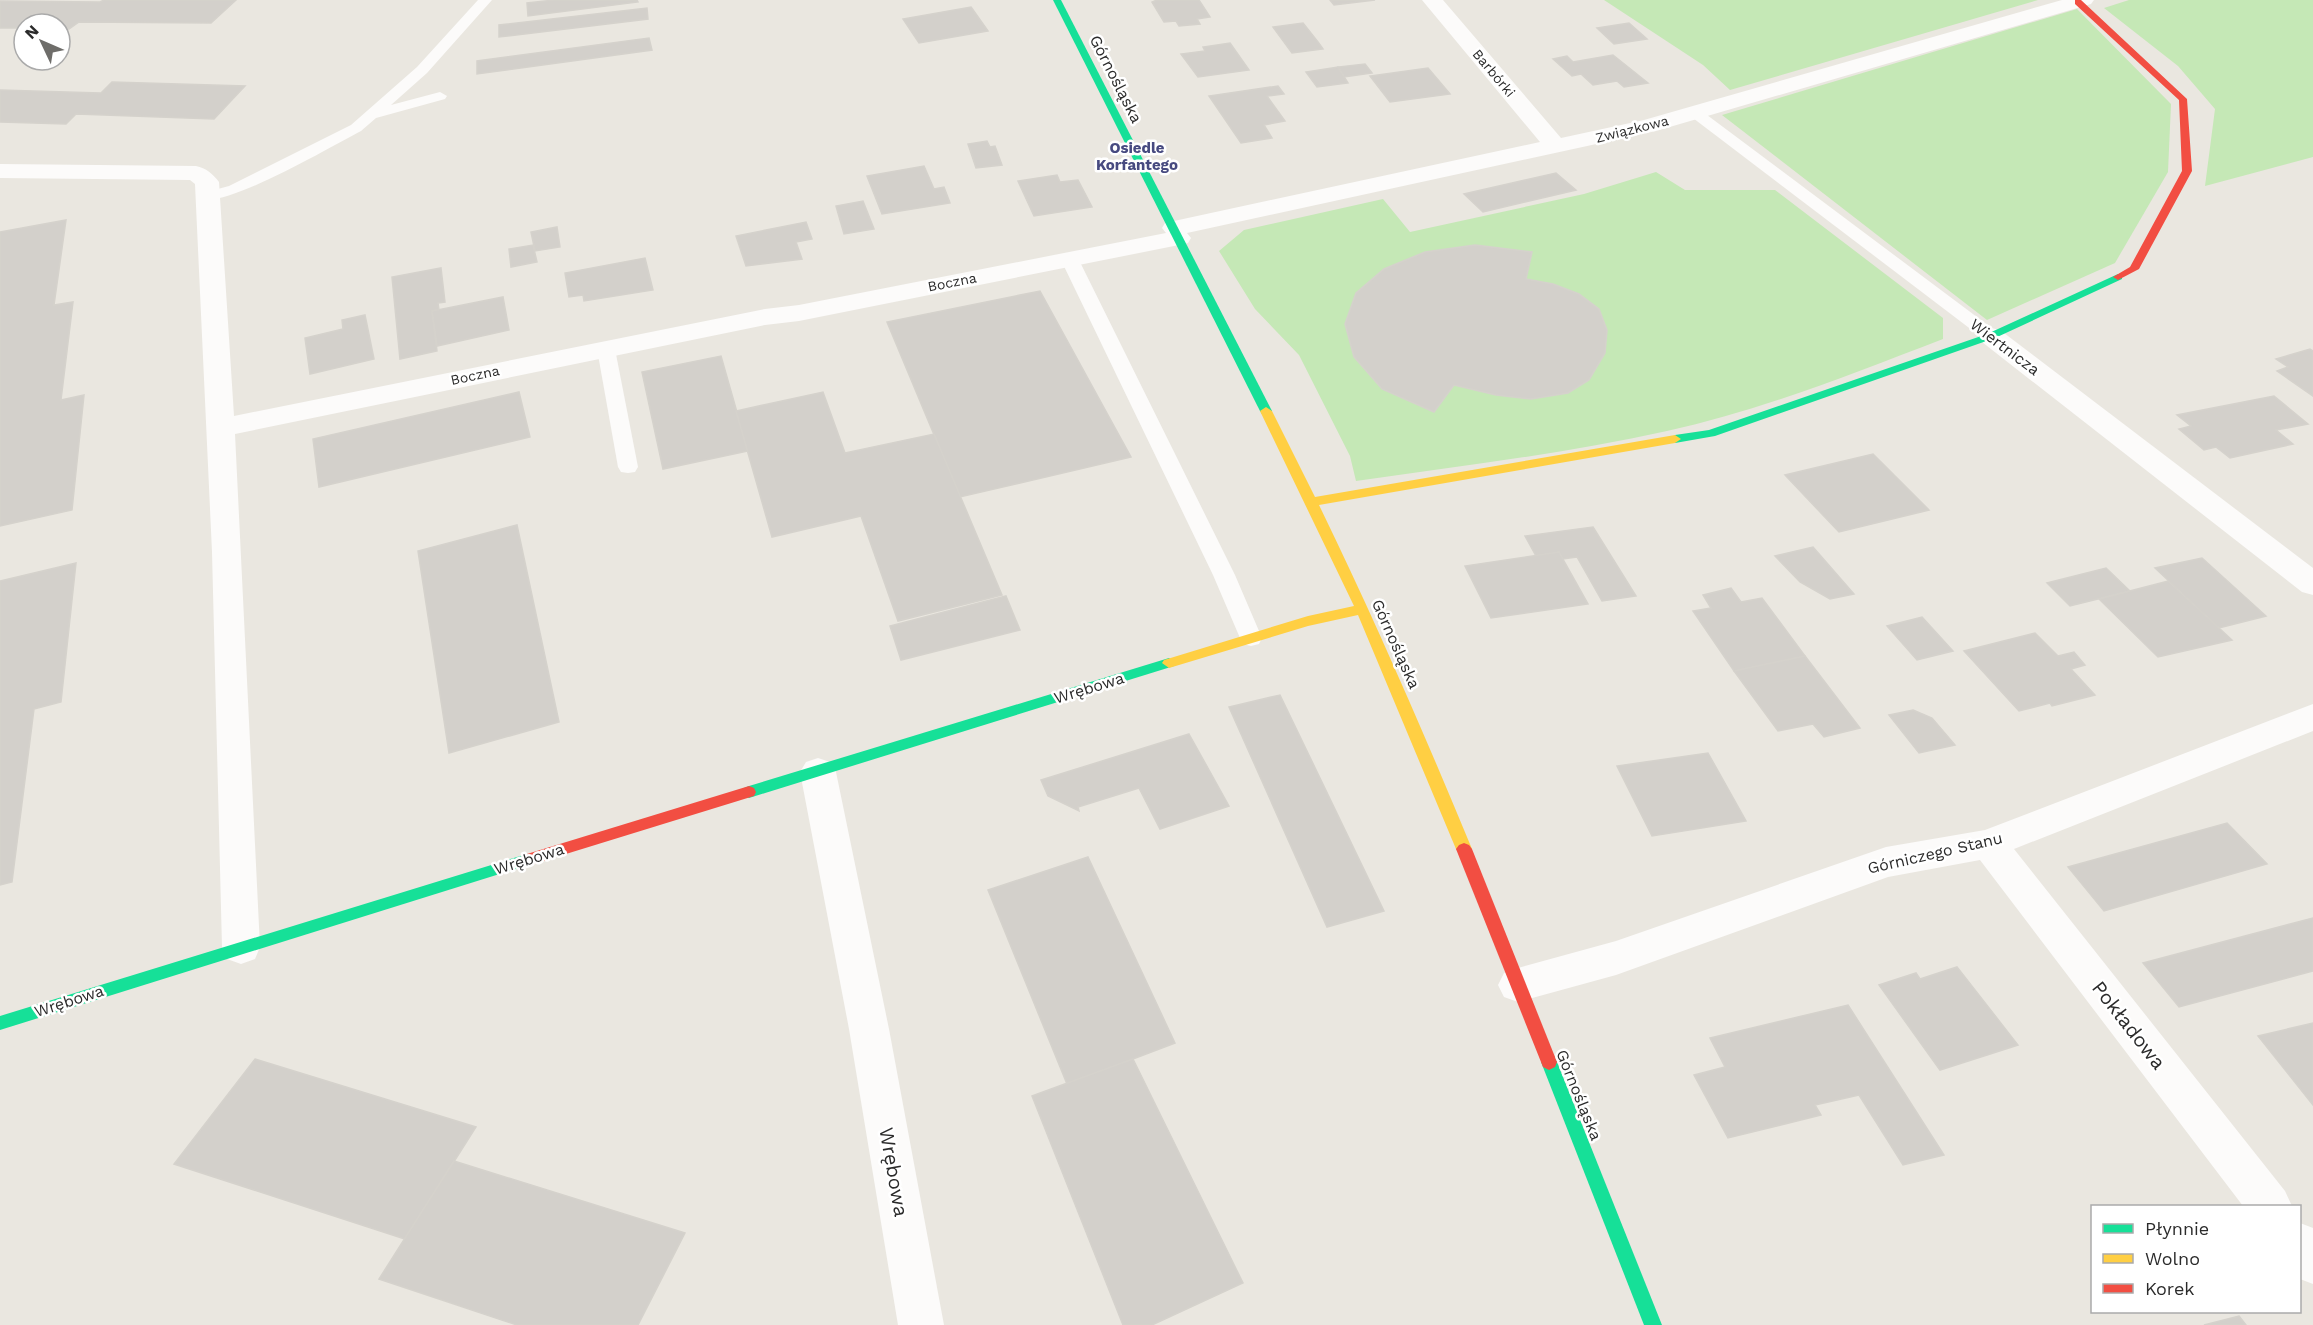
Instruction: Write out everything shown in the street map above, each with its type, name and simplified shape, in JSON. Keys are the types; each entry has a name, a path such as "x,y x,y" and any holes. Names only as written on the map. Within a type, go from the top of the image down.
{"street":[{"name":"Górnośląska","path":"1057,0 1312,502 1362,609 1432,768 1653,1325"},
{"name":"Barbórki","path":"1431,0 1556,147"},
{"name":"Związkowa","path":"1177,233 1648,126 2081,1"},
{"path":"1312,502 1712,434 1991,336 2134,269 2187,171 2183,99 2081,1"},
{"path":"0,171 196,173 207,182 228,562 241,947"},
{"name":"Boczna","path":"220,428 606,348 1069,258 1177,233"},
{"name":"Wiertnicza","path":"1991,336 2313,584"},
{"name":"Wrębowa","path":"0,1023 1251,638 1308,621 1362,609"},
{"name":"Górniczego Stanu","path":"1518,985 1616,958 1886,862 1988,844 2313,717"},
{"name":"Wrębowa","path":"818,772 869,1029 921,1325"},
{"name":"Pokładowa","path":"1988,844 2269,1205"},
{"path":"2301,1246 2313,1262"}],"lane":[{"path":"209,196 235,189 356,128 422,70 485,0"},
{"path":"370,116 440,96"},
{"name":"Wiertnicza","path":"1694,112 1991,336"},
{"path":"1069,258 1224,576 1251,638"},
{"path":"606,348 628,467"}],"green space":[{"path":"1604,0 2038,0 1730,90 1703,65"},
{"path":"2129,0 2313,0 2313,157 2205,186 2215,109 2178,66 2104,8"},
{"path":"2077,9 2171,104 2168,172 2115,263 1987,320 1722,115"},
{"path":"1656,172 1685,190 1775,190 1943,318 1943,339 1737,413 1667,431 1551,453 1356,481 1350,456 1299,355 1255,309 1219,251 1244,230 1383,199 1410,232 1584,194","holes":["1475,245 1531,252 1526,279 1553,284 1579,294 1599,309 1607,330 1605,353 1568,393 1531,399 1496,395 1454,385 1434,412 1382,389 1354,357 1345,324 1356,293 1384,269 1425,252"]}],"building":[{"path":"104,0 236,0 211,23 79,22 72,27 72,12 12,12 12,28 0,28 0,1 100,2"},
{"path":"554,0 637,0 638,2 528,16 527,3"},
{"path":"1199,0 1210,17 1197,19 1200,24 1179,26 1176,21 1164,22 1152,2"},
{"path":"1330,0 1375,0 1334,5"},
{"path":"971,7 988,31 919,43 903,19"},
{"path":"647,8 648,19 499,37 499,25"},
{"path":"1303,23 1323,49 1292,53 1273,27"},
{"path":"1629,23 1647,39 1614,44 1597,28"},
{"path":"649,38 652,50 477,74 477,61"},
{"path":"1230,43 1249,70 1198,77 1181,54 1205,51 1203,47"},
{"path":"1613,55 1648,83 1624,87 1617,81 1593,85 1581,74 1572,76 1553,59 1567,56 1573,62"},
{"path":"1365,64 1372,73 1344,77 1338,67"},
{"path":"1338,67 1348,83 1317,87 1306,72"},
{"path":"1428,68 1450,94 1390,102 1370,76"},
{"path":"112,82 245,86 214,119 76,114 66,124 0,122 0,90 101,93"},
{"path":"1278,86 1284,94 1267,96 1285,121 1264,125 1272,138 1241,143 1209,96"},
{"path":"987,141 990,147 995,146 1002,165 976,168 968,144"},
{"path":"924,166 934,189 944,187 950,203 882,214 867,176"},
{"path":"1556,173 1576,190 1483,212 1464,194"},
{"path":"1057,175 1060,182 1078,180 1092,207 1034,216 1018,181"},
{"path":"863,201 874,229 844,234 836,206"},
{"path":"66,220 54,305 73,302 61,400 84,395 72,510 0,526 0,232"},
{"path":"806,222 812,239 796,242 802,259 746,266 736,236"},
{"path":"557,227 560,247 535,251 531,232"},
{"path":"533,245 537,262 511,267 509,249"},
{"path":"1475,245 1532,252 1526,279 1553,284 1579,294 1599,309 1607,330 1605,353 1589,380 1568,393 1531,399 1496,395 1454,385 1434,412 1382,389 1354,357 1345,324 1356,293 1384,269 1425,252"},
{"path":"645,258 653,290 584,301 583,295 569,297 565,273"},
{"path":"441,268 445,302 438,303 439,310 432,311 437,351 400,359 392,277"},
{"path":"1040,291 1131,457 960,497 887,322"},
{"path":"503,297 509,330 437,346 432,311"},
{"path":"365,315 374,359 310,374 305,338 343,329 342,320"},
{"path":"2310,349 2313,351 2313,396 2277,371 2288,367 2276,359"},
{"path":"721,356 748,451 663,469 642,372"},
{"path":"519,392 530,437 319,487 313,439"},
{"path":"823,392 845,453 934,434 1002,595 898,621 861,516 772,537 736,411"},
{"path":"2274,396 2308,424 2276,430 2293,444 2230,458 2216,447 2204,450 2179,429 2191,426 2177,415"},
{"path":"1873,454 1929,510 1839,532 1785,475"},
{"path":"517,525 559,722 449,753 418,551"},
{"path":"1593,527 1636,596 1602,601 1577,557 1563,559 1559,552 1536,556 1525,536"},
{"path":"1813,547 1854,594 1830,599 1800,582 1775,556"},
{"path":"1559,552 1588,604 1491,618 1465,566"},
{"path":"2202,558 2266,616 2219,628 2155,568"},
{"path":"76,563 61,702 34,709 12,882 0,885 0,581"},
{"path":"2106,568 2130,591 2070,606 2047,583"},
{"path":"2168,581 2232,640 2158,657 2099,599"},
{"path":"1731,588 1741,602 1762,598 1805,656 1734,671 1693,611 1711,608 1703,595"},
{"path":"1006,596 1020,630 901,660 890,626"},
{"path":"1922,617 1953,651 1917,660 1887,626"},
{"path":"2035,633 2058,656 2074,652 2085,665 2071,669 2095,695 2052,706 2050,703 2019,711 1964,651"},
{"path":"1805,656 1860,728 1824,737 1813,724 1778,731 1734,671"},
{"path":"1280,695 1384,911 1327,927 1229,707"},
{"path":"1913,710 1932,718 1955,745 1919,753 1889,715"},
{"path":"1189,734 1229,806 1160,829 1139,788 1078,807 1079,811 1048,796 1041,780"},
{"path":"1708,753 1746,821 1652,836 1617,766"},
{"path":"2227,823 2267,864 2104,911 2068,867"},
{"path":"1088,857 1175,1043 1067,1084 988,890"},
{"path":"2313,918 2313,971 2179,1007 2143,963"},
{"path":"1957,967 2018,1045 1940,1070 1879,985 1916,973 1920,979"},
{"path":"1848,1005 1944,1155 1903,1165 1859,1095 1815,1105 1821,1115 1728,1138 1694,1075 1725,1067 1710,1038"},
{"path":"2313,1023 2313,1105 2258,1036"},
{"path":"255,1059 476,1127 405,1239 174,1164"},
{"path":"1133,1059 1243,1283 1152,1325 1123,1325 1032,1096"},
{"path":"454,1161 685,1233 638,1325 517,1325 379,1279"},
{"path":"2239,1316 2246,1325 2204,1325"}],"traffic: fast":[{"path":"1057,0 1266,411"},
{"path":"1675,439 1711,433 1991,336 2118,277"},
{"path":"749,792 1169,663"},
{"path":"0,1023 527,860"},
{"path":"1549,1062 1653,1325"}],"traffic: slow":[{"path":"1266,411 1370,628 1464,849"},
{"path":"1312,502 1675,439"},
{"path":"1169,663 1308,621 1362,609"}],"traffic: jam":[{"path":"2078,2 2183,99 2187,171 2134,269 2118,277"},
{"path":"527,860 749,792"},
{"path":"1464,849 1549,1062"}],"district":[{"name":"Osiedle Korfantego","path":"1137,156"}]}
